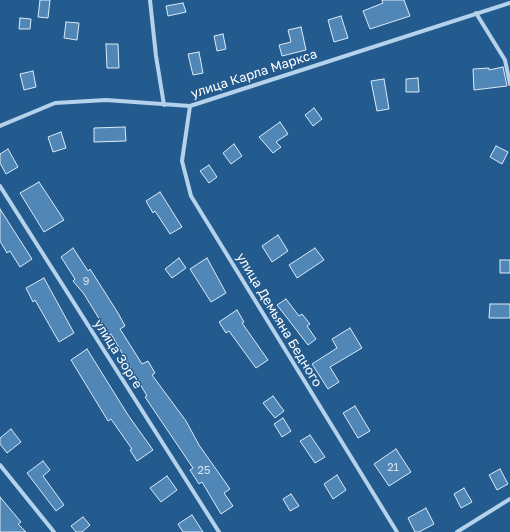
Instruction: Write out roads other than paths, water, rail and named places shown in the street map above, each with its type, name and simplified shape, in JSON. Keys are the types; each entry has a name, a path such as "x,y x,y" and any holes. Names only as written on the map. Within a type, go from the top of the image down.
{"street":[{"path":"150,0 156,56 164,104"},
{"name":"улица Карла Маркса","path":"0,126 55,103 106,100 190,106 510,3"},
{"path":"476,13 505,60 510,84"},
{"name":"улица Демьяна Бедного","path":"190,106 182,160 191,196 397,532"},
{"name":"улица Зорге","path":"0,186 218,532"},
{"path":"0,465 54,532"},
{"path":"457,532 510,499"}]}
